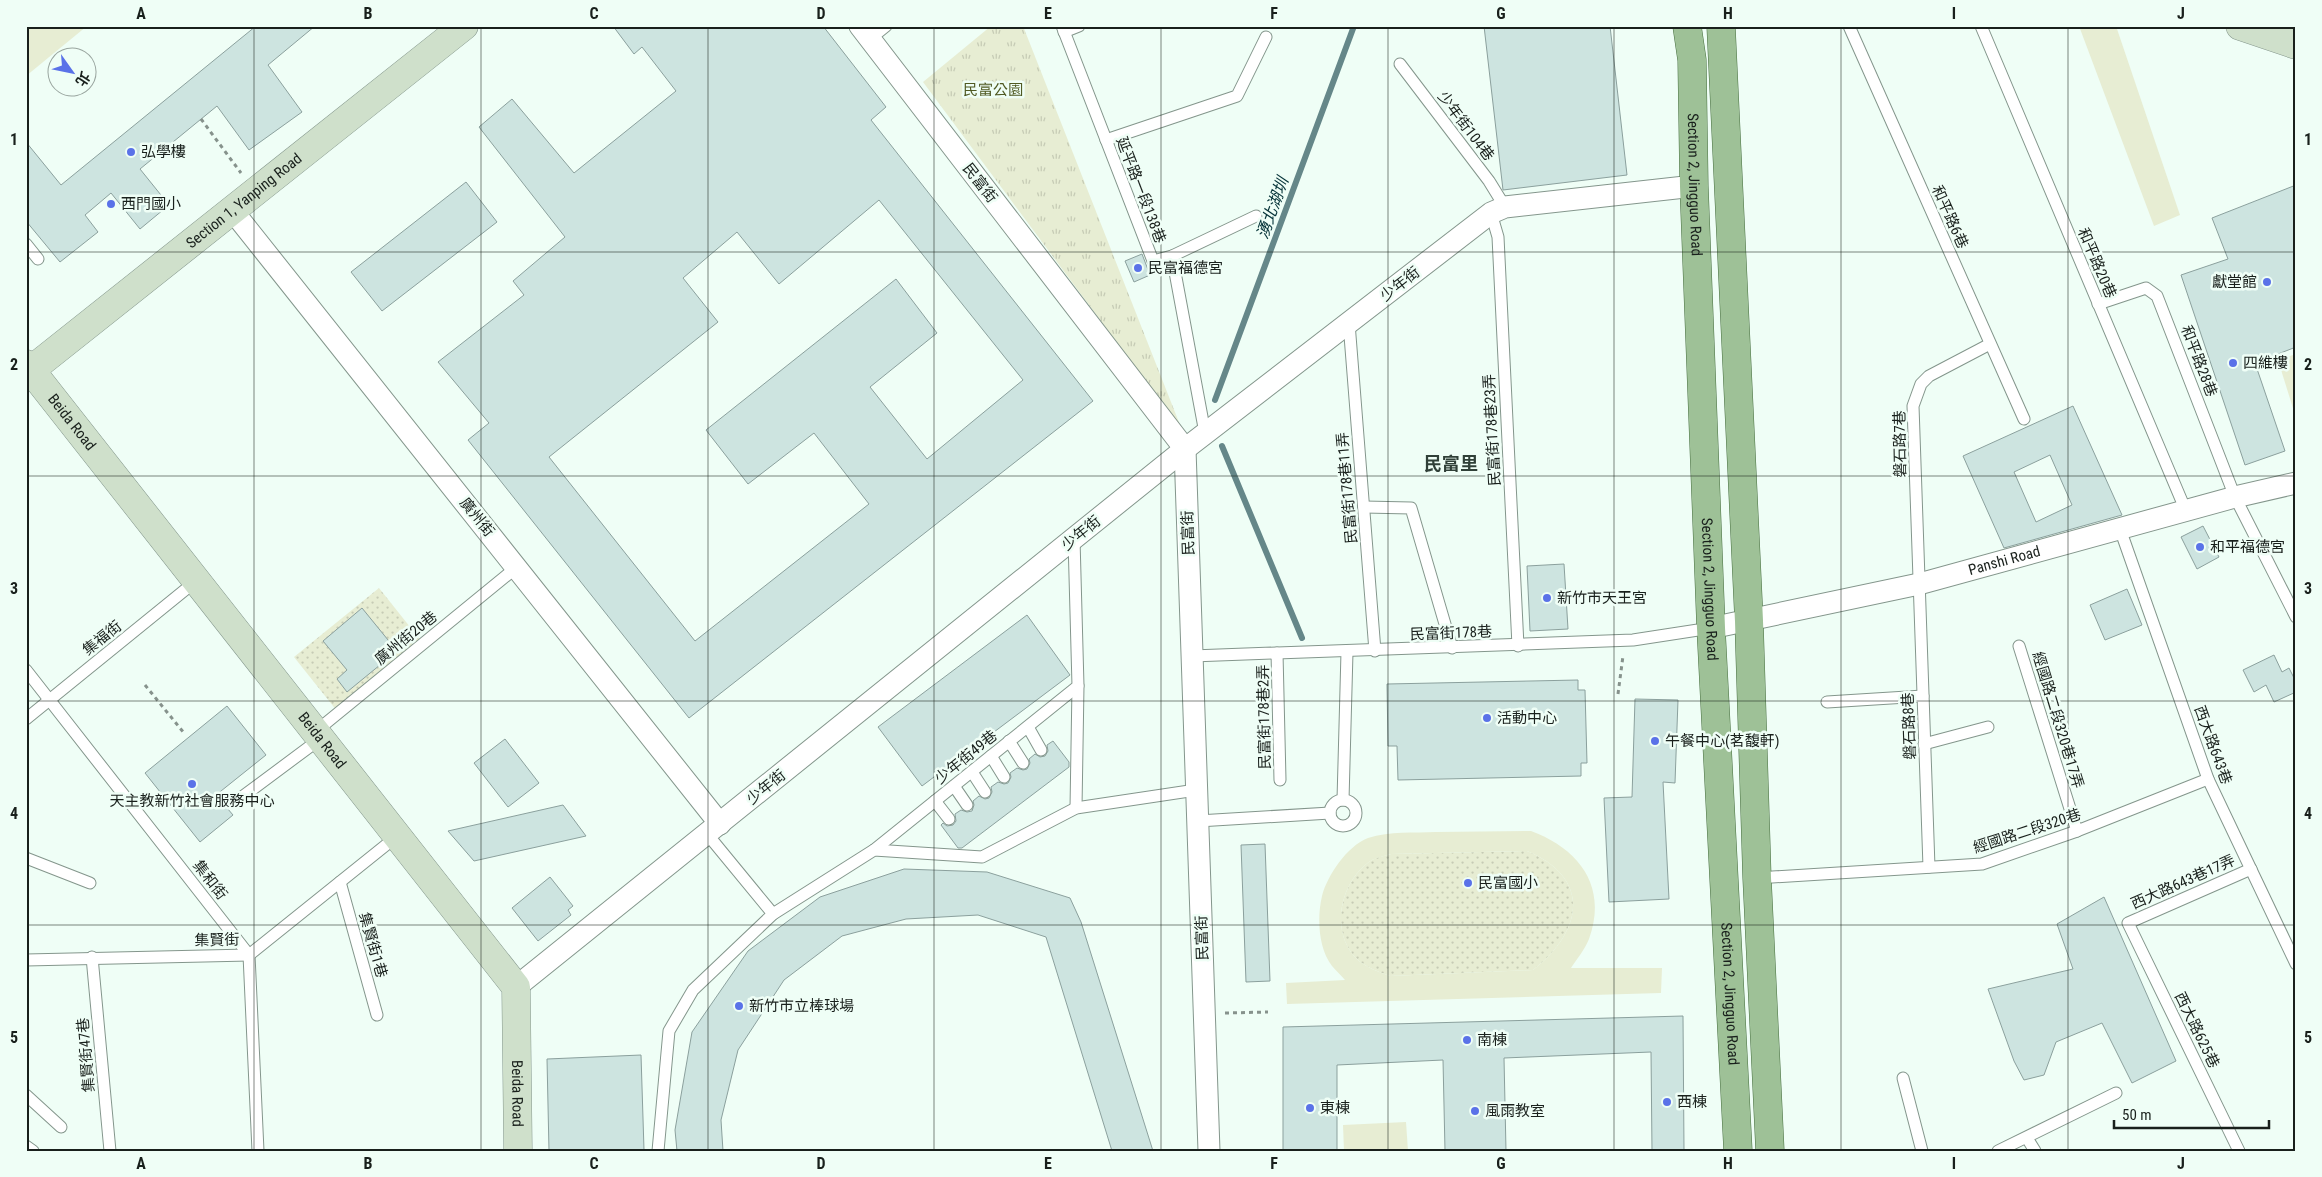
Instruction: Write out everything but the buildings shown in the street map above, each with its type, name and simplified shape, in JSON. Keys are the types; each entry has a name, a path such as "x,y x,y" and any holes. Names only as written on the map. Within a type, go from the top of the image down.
{"main road":[{"name":"Section 2, Jingguo Road","path":"1686,26 1692,60 1694,186 1711,628 1738,1151"},
{"path":"1721,26 1749,621 1757,878 1770,1151"}],"street":[{"name":"Section 1, Yanping Road","path":"27,370 464,26"},
{"path":"2240,26 2296,45"},
{"name":"民富街","path":"872,31 1185,449 1209,1151"},
{"path":"1498,210 1694,186"},
{"name":"廣州街","path":"232,210 517,567 714,830"},
{"name":"少年街","path":"516,987 714,830 1205,433 1498,210"},
{"name":"Beida Road","path":"27,370 516,987 518,1151"},
{"name":"Panshi Road","path":"1711,628 1919,584 2186,510 2296,483"}],"lane":[{"path":"1063,29 1079,26"},
{"name":"和平路6巷","path":"1848,26 2024,419"},
{"name":"和平路20巷","path":"1981,26 2186,510"},
{"name":"延平路一段138巷","path":"1063,29 1154,261 1172,256 1205,433"},
{"path":"1106,140 1237,96 1266,38"},
{"name":"少年街104巷","path":"1400,64 1489,181 1498,210"},
{"name":"民富街178巷23弄","path":"1498,210 1518,646"},
{"path":"1172,256 1256,216"},
{"path":"26,244 38,259"},
{"name":"和平路28巷","path":"2098,304 2146,288 2157,296 2235,497"},
{"name":"民富街178巷11弄","path":"1349,323 1375,650"},
{"name":"磐石路7巷","path":"1919,584 1913,406 1921,384 1929,376 1990,344"},
{"path":"2235,497 2296,617"},
{"path":"1364,507 1411,508 1452,648"},
{"name":"西大路643巷","path":"2120,529 2208,779 2296,964"},
{"path":"1074,539 1078,686 1076,808"},
{"name":"廣州街20巷","path":"242,798 517,567"},
{"name":"集福街","path":"26,719 196,581"},
{"name":"磐石路8巷","path":"1919,584 1929,867"},
{"name":"民富街178巷","path":"1192,656 1624,641 1711,628"},
{"name":"經國路二段320巷17弄","path":"2019,646 2077,831"},
{"path":"1343,800 1347,652"},
{"name":"民富街178巷2弄","path":"1277,653 1280,780"},
{"name":"集和街","path":"26,670 249,955"},
{"name":"少年街49巷","path":"658,1151 670,1031 693,990 773,914 874,850 1078,686"},
{"path":"1827,702 1923,696"},
{"path":"1028,727 1041,750"},
{"path":"1924,744 1988,727"},
{"path":"1010,741 1023,763"},
{"path":"991,756 1004,778"},
{"path":"972,772 985,792"},
{"name":"經國路二段320巷","path":"1757,878 1982,864 2077,831 2208,779"},
{"path":"954,786 967,805"},
{"path":"874,850 982,857 1076,808 1196,790"},
{"path":"1343,800 1354,806 1355,815 1351,823 1338,825 1332,820 1330,813 1335,803 1343,800"},
{"path":"935,801 949,819"},
{"path":"1198,821 1330,813"},
{"path":"714,830 773,914"},
{"name":"集賢街","path":"26,960 92,957 249,955 396,837"},
{"path":"26,858 90,883"},
{"name":"西大路643巷17弄","path":"2128,923 2251,869"},
{"name":"集賢街1巷","path":"340,882 377,1015"},
{"name":"西大路625巷","path":"2128,923 2240,1151"},
{"path":"249,955 258,1151"},
{"name":"集賢街47巷","path":"92,957 110,1151"},
{"path":"1903,1078 1922,1151"},
{"path":"1998,1151 2116,1093"},
{"path":"26,1096 61,1128"},
{"path":"2027,1138 2035,1151"},
{"path":"26,1146 33,1151"}],"path":[{"path":"201,120 254,192"},
{"path":"1618,694 1624,641"},
{"path":"145,685 184,733"},
{"path":"1204,1015 1268,1012"}],"green space":[{"path":"26,26 87,26 60,48 48,48 48,58 26,76"},
{"name":"民富公園","path":"991,26 1023,26 1182,430 923,82"},
{"path":"2079,26 2116,26 2180,215 2154,226"},
{"path":"2296,354 2296,418 2278,360"},
{"path":"379,588 422,642 337,711 294,657"},
{"path":"1531,831 1563,848 1585,872 1592,886 1595,902 1594,920 1589,939 1571,968 1662,968 1661,993 1287,1004 1286,983 1345,980 1327,959 1321,941 1319,923 1320,904 1333,871 1339,862 1360,842 1368,838 1393,833","holes":["1527,851 1548,862 1562,875 1571,890 1573,906 1570,922 1562,939 1550,955 1533,970 1390,976 1370,968 1359,961 1349,950 1343,937 1342,908 1352,880 1361,869 1377,858 1391,854"]},
{"path":"1527,851 1548,862 1562,875 1571,890 1573,906 1570,922 1562,939 1550,955 1533,970 1390,976 1362,963 1349,950 1343,937 1342,908 1352,880 1372,860 1391,854"},
{"path":"1406,1122 1408,1151 1344,1151 1343,1125"}],"waterway":[{"name":"湧北湖圳","path":"1215,400 1354,26"},
{"name":"湧北湖圳","path":"1222,446 1302,638"}],"place":[{"name":"弘學樓","path":"131,152"},
{"name":"西門國小","path":"111,204"},
{"name":"民富福德宮","path":"1138,268"},
{"name":"獻堂館","path":"2267,282"},
{"name":"四維樓","path":"2233,363"},
{"name":"和平福德宮","path":"2200,547"},
{"name":"新竹市天王宮","path":"1547,598"},
{"name":"活動中心","path":"1487,718"},
{"name":"午餐中心(茗馥軒)","path":"1655,741"},
{"name":"天主教新竹社會服務中心","path":"192,784"},
{"name":"民富國小","path":"1468,883"},
{"name":"新竹市立棒球場","path":"739,1006"},
{"name":"南棟","path":"1467,1040"},
{"name":"西棟","path":"1667,1102"},
{"name":"東棟","path":"1310,1108"},
{"name":"風雨教室","path":"1475,1111"}],"district":[{"name":"民富里","path":"1451,464"}]}
